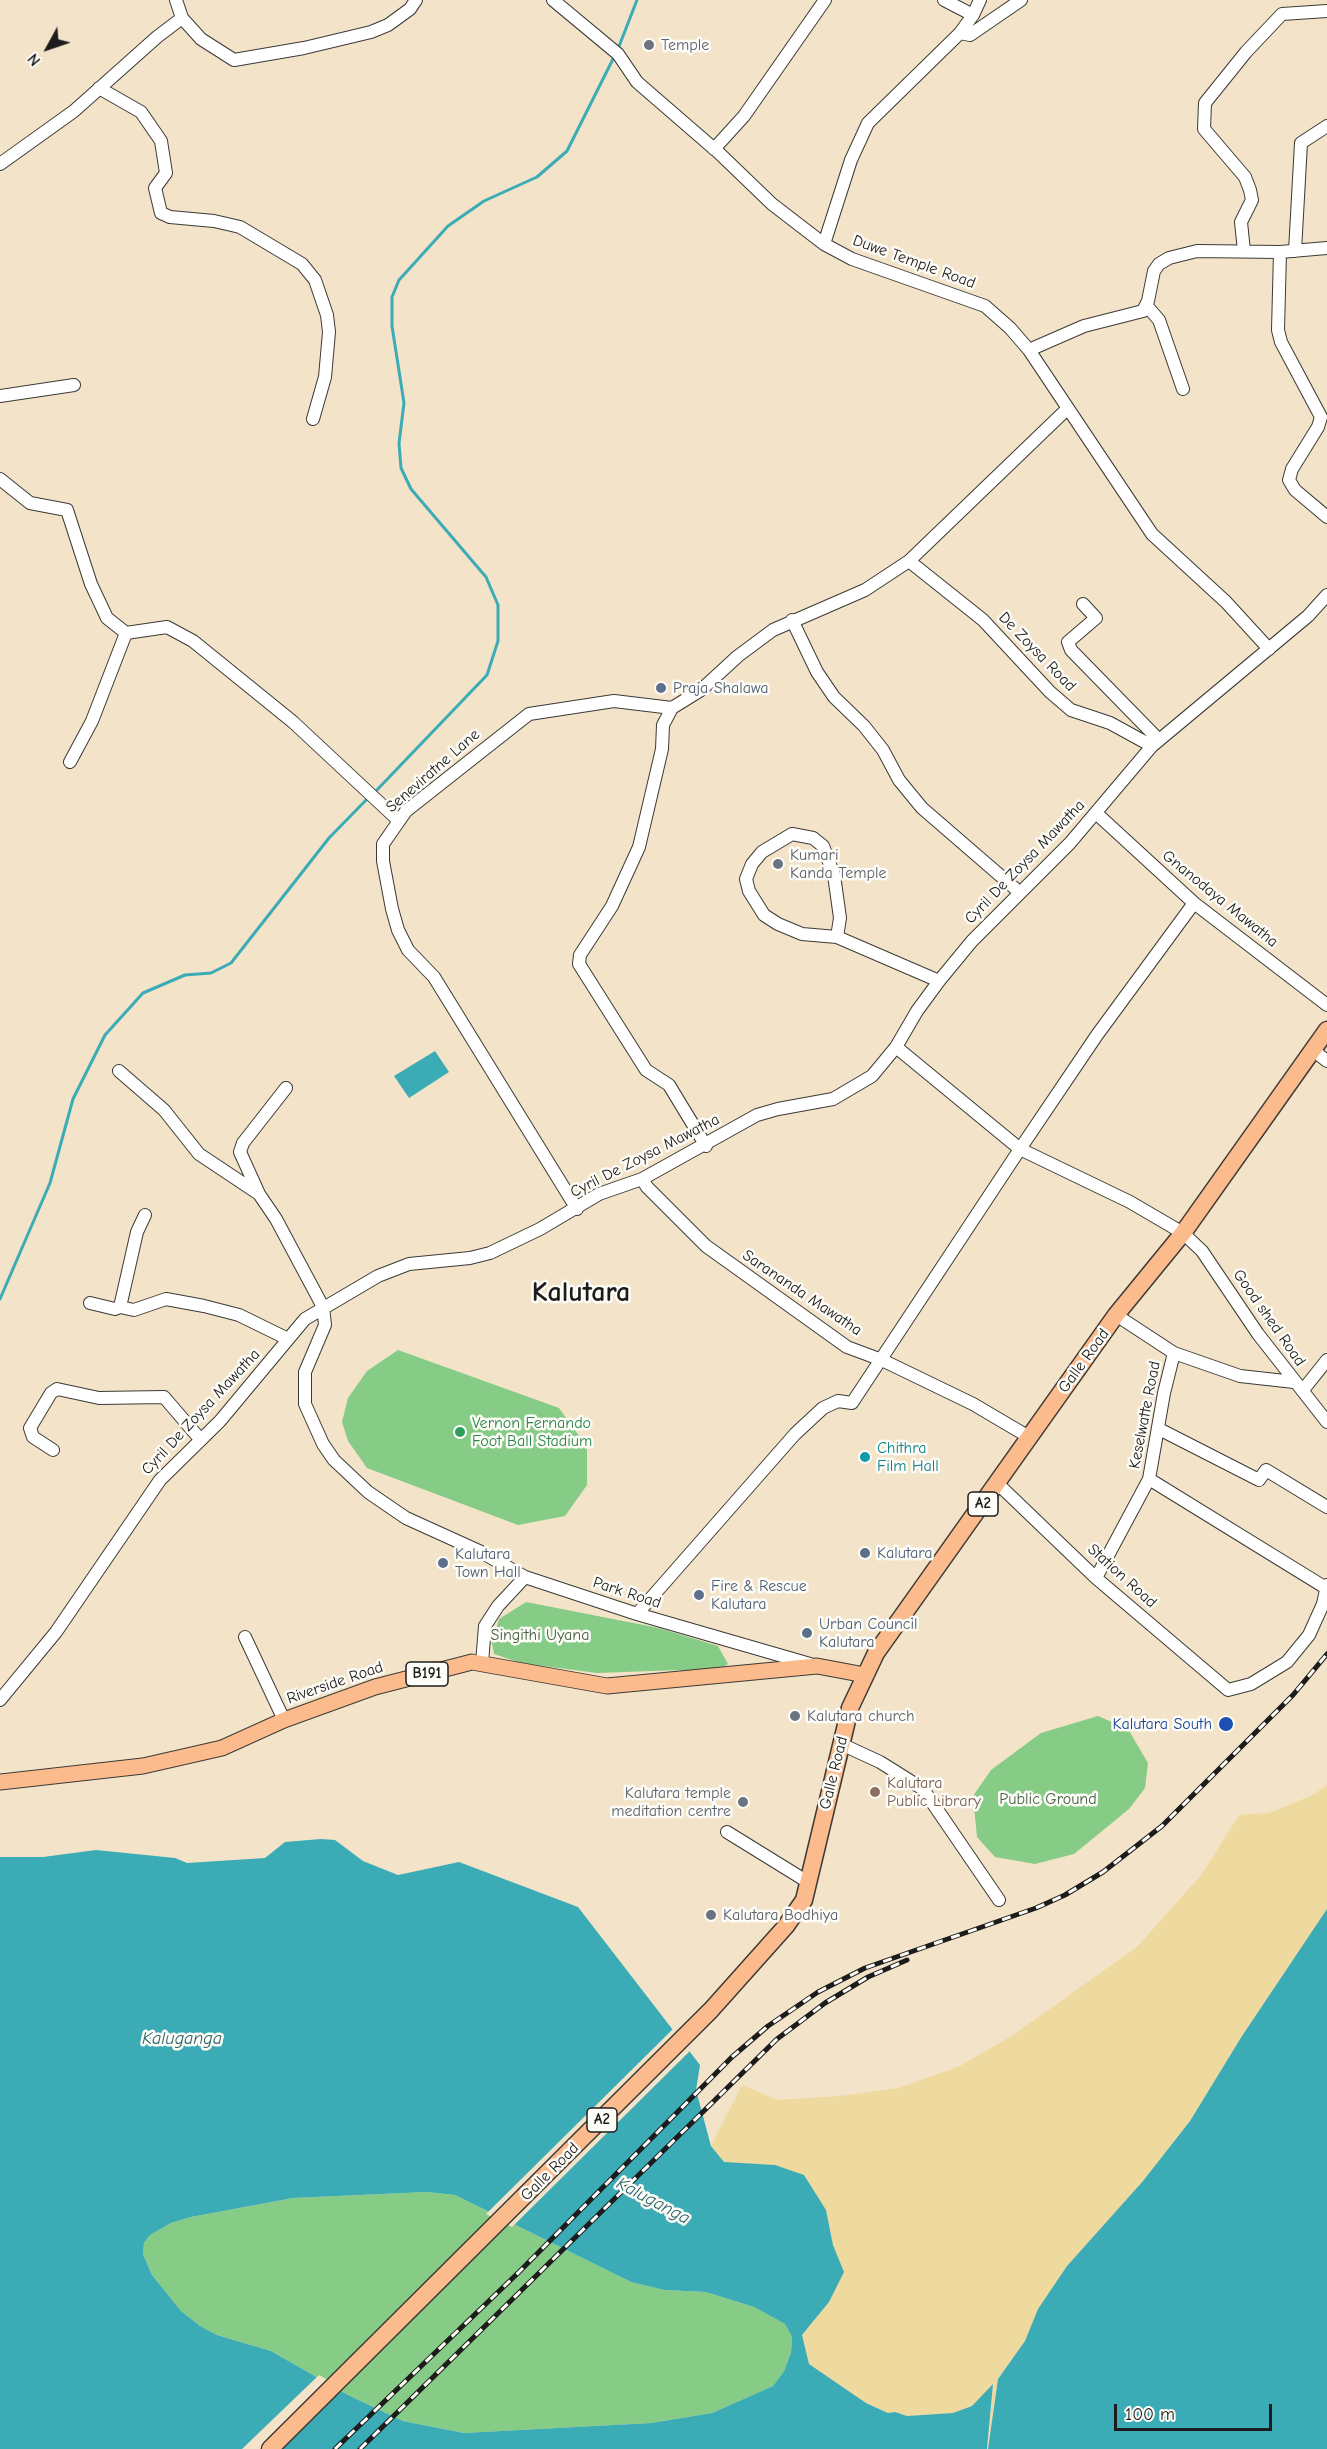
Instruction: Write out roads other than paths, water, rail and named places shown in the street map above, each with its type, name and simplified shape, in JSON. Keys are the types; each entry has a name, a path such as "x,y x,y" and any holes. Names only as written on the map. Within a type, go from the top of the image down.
{"highway":[{"name":"Galle Road","path":"270,2449 711,2010 786,1926 804,1900 850,1708 876,1653 1116,1316 1320,1056 1327,1030"}],"main road":[{"name":"Riverside Road","path":"0,1782 143,1766 222,1748 284,1720 375,1687 472,1662 606,1686 817,1666 865,1675"}],"street":[{"path":"176,0 182,18 201,39 234,60 304,48 371,32 387,25 410,9 416,0"},
{"name":"Duwe Temple Road","path":"553,0 616,52 636,82 714,149 772,204 824,244 852,259 986,306 1029,350 1066,410 1152,534 1226,602 1269,650"},
{"path":"714,149 744,116 825,0"},
{"path":"944,0 973,15"},
{"path":"824,244 851,160 868,123 960,33 980,0"},
{"path":"960,33 970,35 1021,0"},
{"path":"1244,251 1241,222 1252,200 1250,190 1245,177 1204,129 1205,103 1232,67 1282,14 1327,11"},
{"path":"0,164 74,111 182,18"},
{"path":"99,88 141,112 161,141 166,173 155,188 161,213 170,217 214,221 240,227 302,264 315,280 327,315 329,332 325,376 313,419"},
{"path":"1295,250 1301,143 1327,126"},
{"path":"1029,350 1084,326 1132,315 1143,310 1154,271 1159,264 1169,258 1197,251 1281,252 1327,248"},
{"path":"1281,252 1278,330 1281,342 1321,417 1318,427 1292,470 1289,480 1295,490 1327,517"},
{"path":"1146,305 1159,320 1167,350 1183,389"},
{"path":"0,396 74,385"},
{"path":"706,1146 669,1085 646,1070 579,964 580,955 612,906 639,847 662,749 663,725 672,708 701,690 738,656 773,630 865,590 909,561 1066,410"},
{"path":"0,479 30,502 67,510 91,584 107,618 126,633 167,627 193,641 256,690 398,820"},
{"name":"De Zoysa Road","path":"909,561 983,620 1050,692 1071,710 1110,723 1156,743"},
{"name":"Cyril De Zoysa Mawatha","path":"0,1700 56,1632 143,1501 181,1456 220,1420 305,1319 378,1276 409,1264 470,1258 490,1253 577,1209 599,1194 642,1179 706,1146 757,1115 833,1099 872,1076 896,1047 917,1011 939,981 1018,891 1070,843 1156,743 1269,650 1308,616 1327,595"},
{"path":"1083,604 1096,618 1068,642 1071,651 1156,743"},
{"path":"792,620 817,672 834,697 864,726 883,750 899,780 921,808 1018,891"},
{"path":"70,762 92,721 103,685 122,647 126,633"},
{"name":"Seneviratne Lane","path":"577,1209 434,977 408,950 398,930 383,861 383,844 398,820 528,714 614,701 672,708"},
{"name":"Gnanodaya Mawatha","path":"1096,813 1194,903 1327,1005"},
{"path":"837,937 840,918 834,875 823,846 813,838 792,834 762,852 752,864 746,879 749,891 764,915 802,934 837,937 939,981"},
{"path":"637,1614 795,1434 823,1408 838,1401 852,1403 1097,1035 1194,903"},
{"name":"Good shed Road","path":"896,1047 1020,1149 1130,1202 1183,1233 1202,1251 1298,1386 1327,1422"},
{"path":"119,1071 164,1110 199,1154 259,1194"},
{"path":"286,1088 243,1143 240,1152 259,1194 276,1219 323,1307"},
{"name":"Sarananda Mawatha","path":"642,1179 647,1187 706,1246 769,1294 847,1347 882,1360 974,1404 1029,1437"},
{"path":"120,1307 137,1232 145,1215"},
{"path":"90,1303 115,1309 120,1307 134,1310 166,1299 239,1315 288,1339"},
{"name":"Park Road","path":"323,1307 325,1325 305,1372 305,1404 323,1444 334,1460 368,1492 406,1518 481,1552 525,1577 637,1614 817,1666"},
{"path":"1116,1316 1174,1353 1240,1376 1298,1386 1327,1360"},
{"name":"Keselwatte Road","path":"1096,1578 1149,1479 1164,1393 1174,1353"},
{"path":"53,1450 33,1437 30,1428 51,1393 57,1389 99,1398 164,1397 200,1439"},
{"path":"1159,1429 1259,1480 1266,1470 1327,1507"},
{"path":"1149,1479 1327,1587"},
{"name":"Station Road","path":"998,1484 1096,1578 1228,1690 1251,1684 1287,1662 1309,1635 1323,1604 1327,1587"},
{"path":"482,1663 485,1626 498,1606 525,1577"},
{"path":"245,1637 284,1720"},
{"path":"841,1744 880,1762 923,1789 999,1900"},
{"path":"727,1832 808,1882"}],"water":[{"path":"435,1051 449,1072 409,1098 394,1076"},
{"name":"Kaluganga","path":"335,1840 363,1861 398,1875 459,1862 578,1907 700,2065 696,2090 711,2146 724,2162 775,2165 804,2175 826,2210 833,2245 844,2272 829,2302 802,2335 809,2364 866,2403 888,2413 895,2412 907,2416 953,2413 972,2406 993,2384 987,2449 0,2449 0,1857 43,1857 96,1850 175,1858 187,1863 265,1858 285,1842","holes":["427,2192 455,2195 631,2282 664,2290 706,2292 754,2307 785,2324 792,2337 791,2352 784,2371 773,2386 712,2413 651,2423 464,2433 403,2421 348,2395 271,2351 217,2335 200,2326 181,2311 152,2275 143,2254 144,2243 150,2235 171,2223 191,2217 293,2198"]},
{"path":"1327,1909 1327,2449 988,2449 998,2379 1025,2341 1038,2309 1067,2266 1143,2181 1190,2121 1242,2036"}],"waterway":[{"path":"618,49 637,0"},
{"path":"374,793 487,675 498,641 498,605 486,577 411,489 401,468 399,443 404,403 392,326 392,297 399,280 448,226 484,201 537,177 567,151 615,55"},
{"path":"0,1299 50,1183 73,1099 105,1035 143,993 185,975 211,973 231,963 329,838 369,797"}],"railway":[{"path":"335,2449 519,2272 732,2057 768,2026 818,1992 865,1968 1036,1908 1065,1895 1103,1872 1162,1826 1293,1695 1327,1654"},
{"path":"360,2449 777,2039 825,2003 868,1977 907,1960"}],"place":[{"name":"Temple","path":"649,45"},
{"name":"Praja Shalawa","path":"661,688"},
{"name":"Kumari Kanda Temple","path":"778,864"},
{"name":"Vernon Fernando Foot Ball Stadium","path":"460,1432"},
{"name":"Chithra Film Hall","path":"865,1457"},
{"name":"Kalutara","path":"865,1553"},
{"name":"Kalutara Town Hall","path":"443,1563"},
{"name":"Fire & Rescue Kalutara","path":"699,1595"},
{"name":"Urban Council Kalutara","path":"807,1633"},
{"name":"Kalutara church","path":"795,1716"},
{"name":"Kalutara South","path":"1226,1724"},
{"name":"Kalutara Public Library","path":"875,1792"},
{"name":"Kalutara temple meditation centre","path":"743,1802"},
{"name":"Kalutara Bodhiya","path":"711,1915"}],"district":[{"name":"Kalutara","path":"581,1293"}],"park label":[{"name":"Singithi Uyana","path":"540,1635"},
{"name":"Public Ground","path":"1048,1799"}]}
